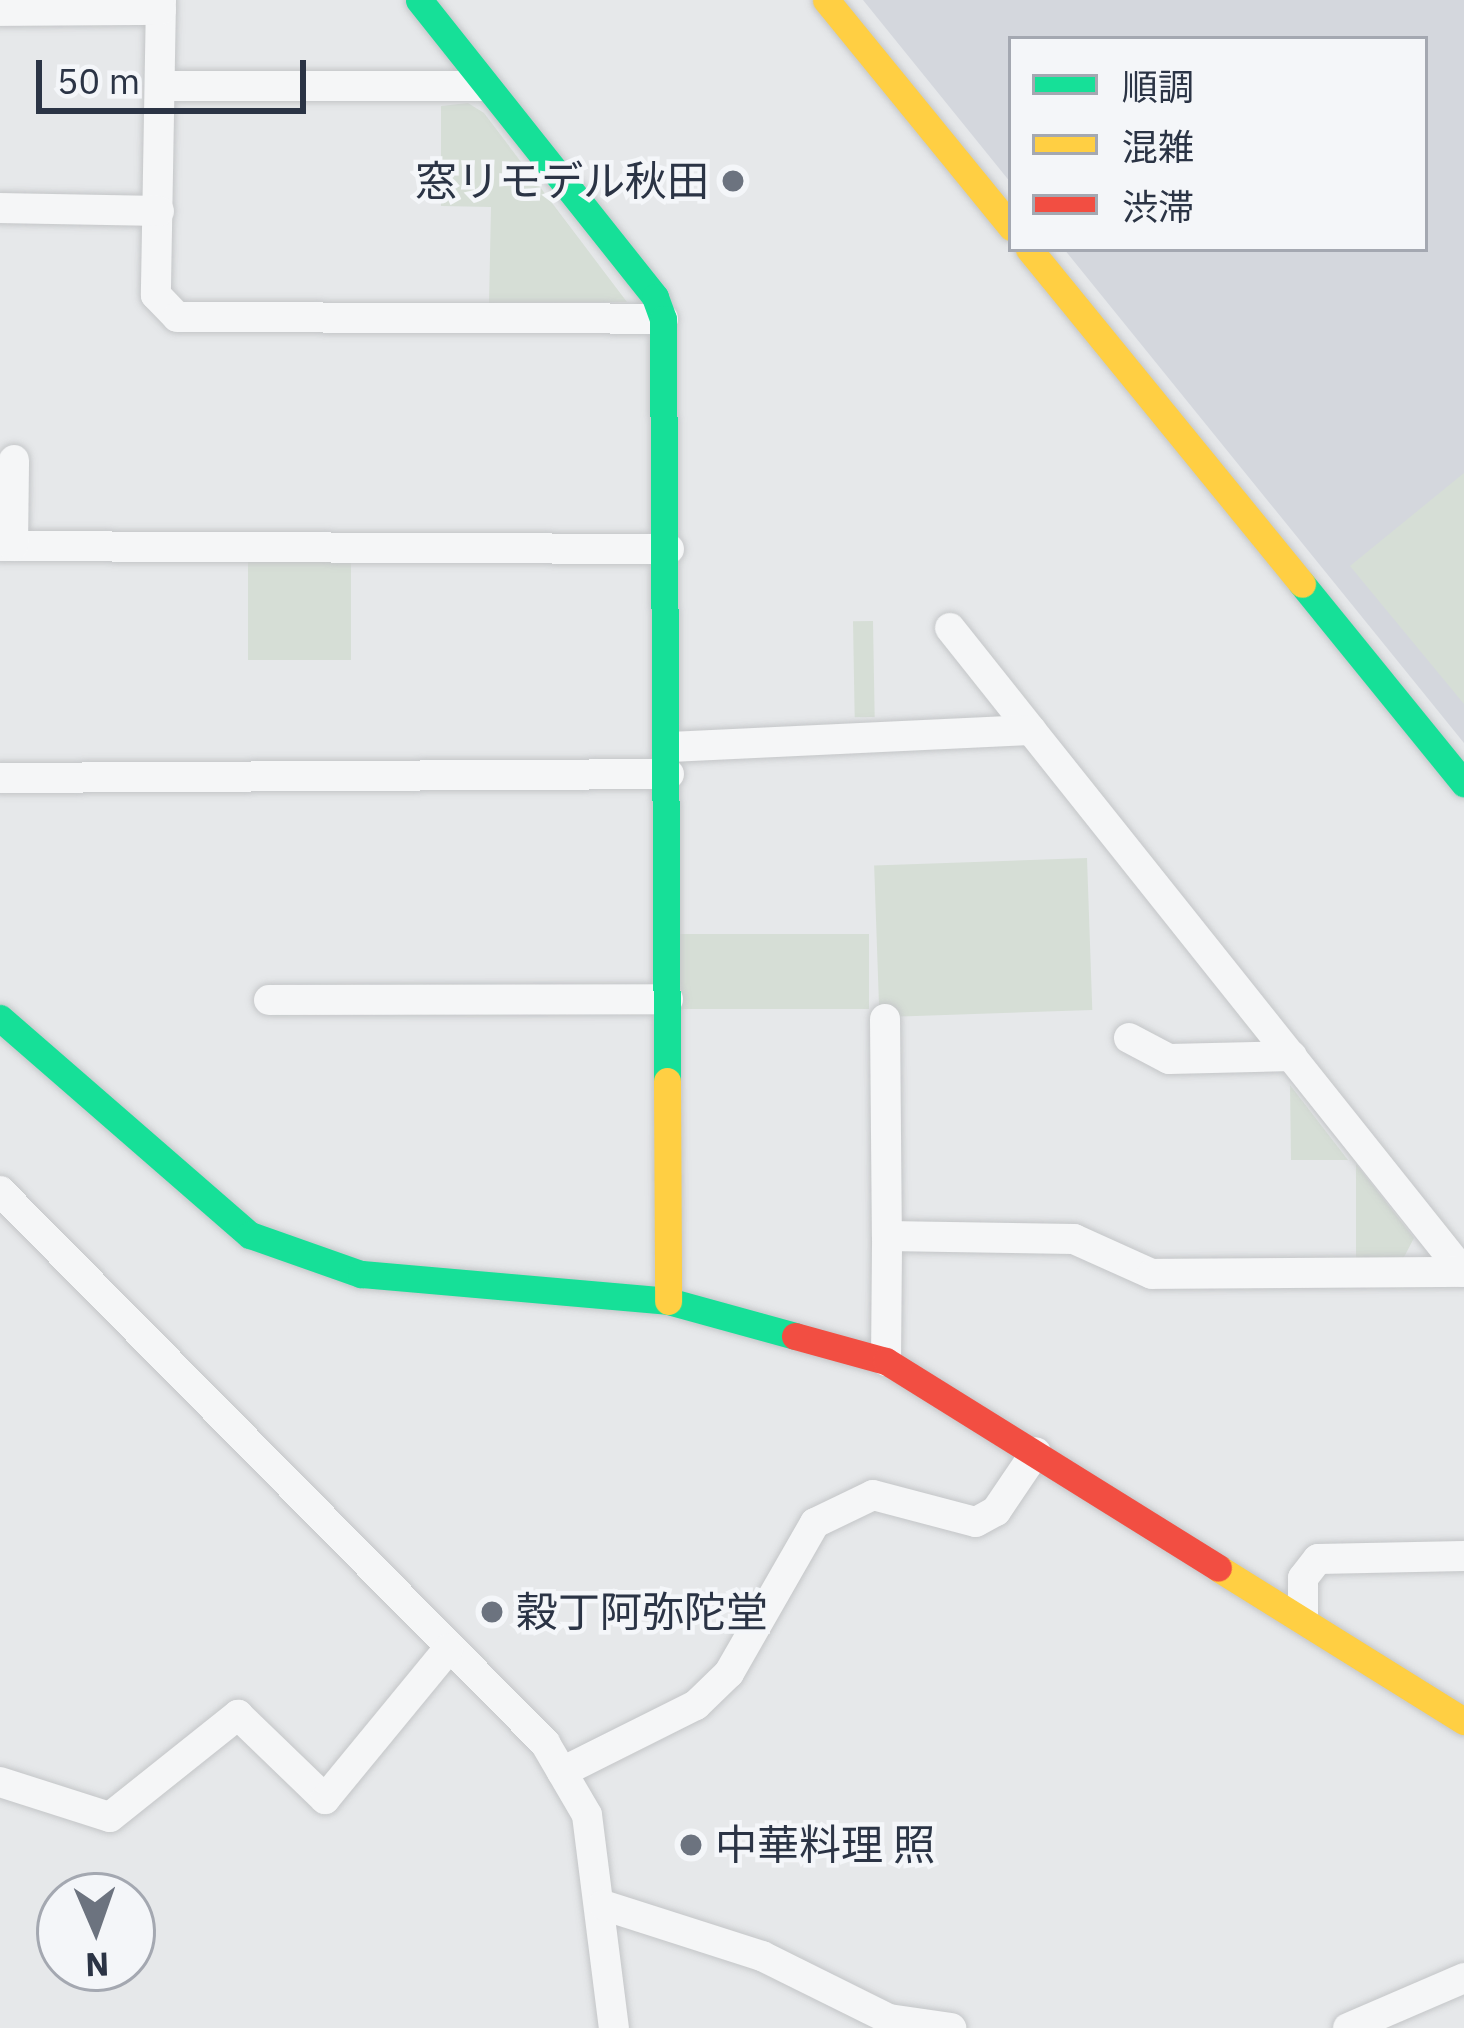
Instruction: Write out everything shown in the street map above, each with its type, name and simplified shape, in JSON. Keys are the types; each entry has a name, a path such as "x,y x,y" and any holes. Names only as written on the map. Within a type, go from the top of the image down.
{"street":[{"path":"419,0 655,297 663,320 669,549 668,1301"},
{"path":"826,0 1008,222"},
{"path":"0,11 161,5 156,295 177,317 663,320"},
{"path":"160,86 484,86"},
{"path":"0,208 159,211"},
{"path":"1031,252 1464,783"},
{"path":"14,460 6,546 669,549"},
{"path":"950,628 1464,1272"},
{"path":"0,778 669,761 1031,730"},
{"path":"269,1000 668,999"},
{"path":"0,1018 250,1235 361,1274 668,1301 886,1361 1303,1615 1464,1721"},
{"path":"885,1019 886,1361"},
{"path":"1129,1038 1168,1059 1292,1056"},
{"path":"0,1192 545,1743 586,1815 603,1905 613,2028"},
{"path":"887,1236 1074,1239 1152,1274 1464,1272"},
{"path":"562,1772 696,1706 729,1673 815,1522 873,1495 976,1522 996,1511 1036,1452"},
{"path":"1303,1615 1303,1578 1318,1559 1464,1556"},
{"path":"0,1783 110,1817 238,1715 325,1799 448,1649"},
{"path":"603,1905 761,1956 889,2019 951,2028"},
{"path":"1348,2028 1464,1978"}],"shaded area":[{"path":"863,0 1464,0 1464,743 1066,252 1428,252 1428,36 1008,36 1008,179"},
{"path":"468,103 484,113 627,302 489,303 491,207 441,206 441,106"},
{"path":"1464,473 1464,704 1350,566"},
{"path":"248,561 351,561 351,660 248,660"},
{"path":"853,621 873,621 875,717 855,717"},
{"path":"1087,858 1092,1010 879,1017 874,865"},
{"path":"679,934 869,934 869,1009 679,1009"},
{"path":"1290,1085 1348,1160 1291,1160"},
{"path":"1356,1164 1414,1238 1403,1259 1356,1259"}],"traffic: fast":[{"path":"419,0 655,297 663,319 667,1081"},
{"path":"1302,584 1464,783"},
{"path":"0,1018 250,1235 361,1274 668,1301 795,1336"}],"traffic: slow":[{"path":"826,0 1008,223"},
{"path":"1031,252 1302,584"},
{"path":"667,1081 668,1301"},
{"path":"1218,1568 1464,1721"}],"traffic: jam":[{"path":"795,1336 886,1361 1218,1568"}],"place":[{"name":"窓リモデル秋田","path":"733,181"},
{"name":"穀丁阿弥陀堂","path":"492,1612"},
{"name":"中華料理 照","path":"691,1845"}]}
